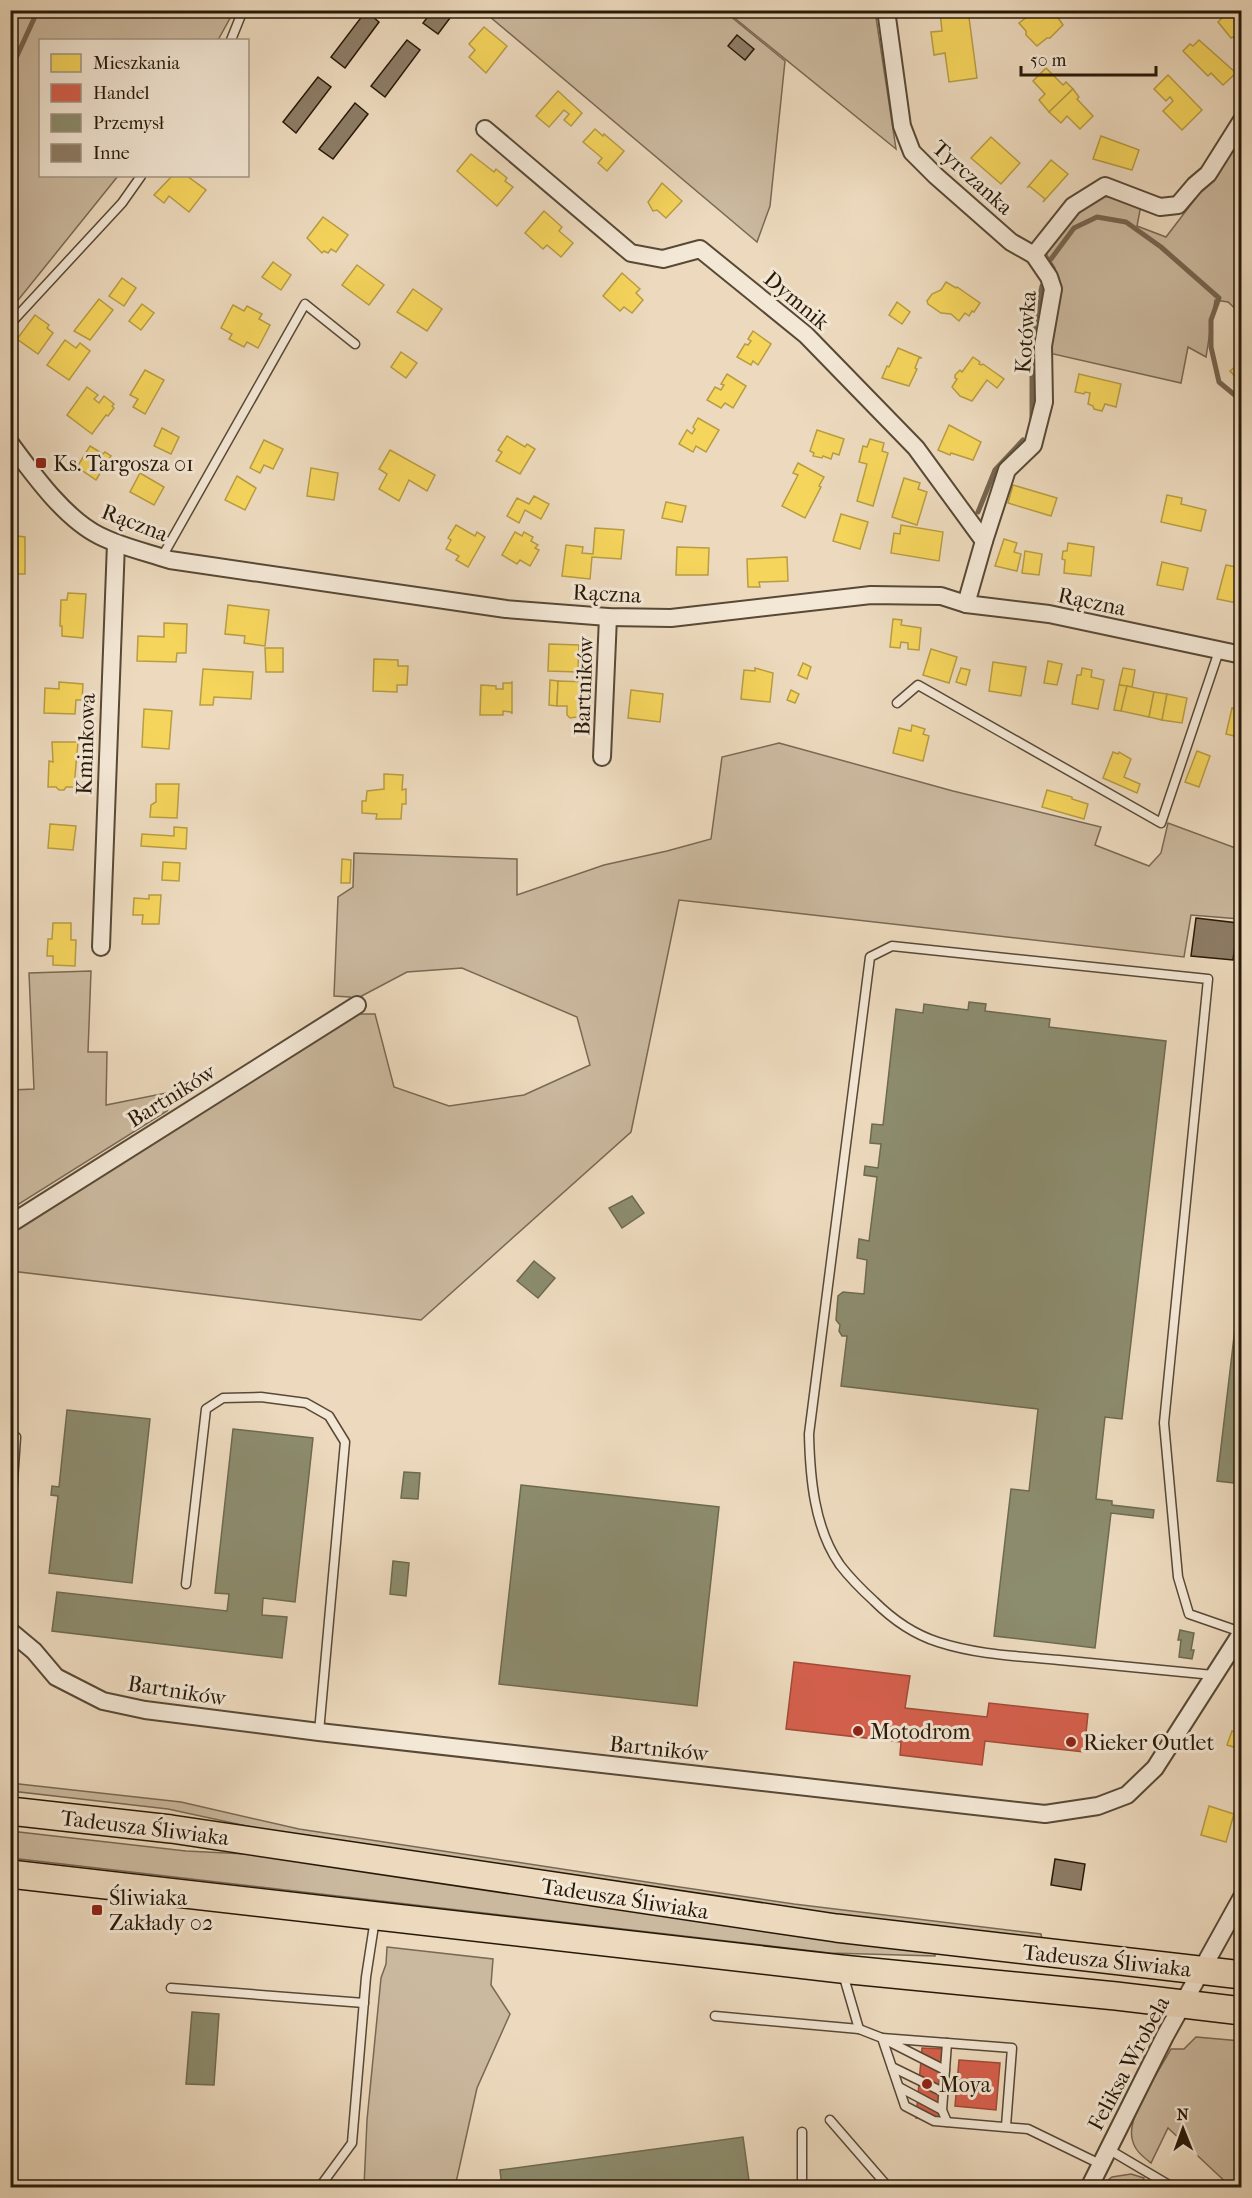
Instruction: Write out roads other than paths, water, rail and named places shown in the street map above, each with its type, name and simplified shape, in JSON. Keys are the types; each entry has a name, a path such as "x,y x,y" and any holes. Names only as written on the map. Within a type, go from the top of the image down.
{"main road":[{"name":"Tadeusza Śliwiaka","path":"10,1811 171,1828 847,1930 1242,1975"},
{"name":"Tadeusza Śliwiaka","path":"10,1874 841,1969 1242,2011"}],"street":[{"name":"Tyrczanka","path":"886,10 902,126 912,152 1011,242 1034,255"},
{"path":"1034,255 1073,206 1105,186 1160,207 1178,206 1195,185 1209,174 1242,120"},
{"name":"Dymnik","path":"485,129 631,253 663,259 699,249 806,335 916,448 984,541"},
{"name":"Kotówka","path":"984,541 1008,470 1033,445 1044,402 1043,346 1053,289 1049,277 1034,255"},
{"name":"Rączna","path":"10,443 70,516 99,536 162,557 506,609 608,617 671,618 871,595 941,596 966,604 1049,614 1242,656"},
{"path":"966,604 984,541"},
{"name":"Kminkowa","path":"100,947 116,543"},
{"name":"Bartników","path":"603,757 608,617"},
{"name":"Bartników","path":"10,1224 357,1005"},
{"name":"Bartników","path":"10,1631 34,1651 56,1677 103,1701 145,1710 319,1732 1045,1814 1098,1806 1127,1795 1155,1768 1241,1632"},
{"name":"Feliksa Wrobela","path":"1089,2187 1165,2036 1242,1897"}],"lane":[{"path":"231,39 243,10"},
{"path":"10,324 122,203 140,177"},
{"path":"162,557 305,304 355,344"},
{"path":"897,703 918,685 1161,823 1219,651"},
{"path":"1213,1675 979,1653 938,1642 909,1631 883,1610 861,1589 835,1555 823,1529 814,1495 809,1434 870,957 892,946 1208,979 1164,1423 1178,1577 1189,1614 1241,1632"},
{"path":"186,1584 206,1409 223,1398 261,1397 306,1403 328,1416 345,1442 319,1732"},
{"path":"10,1437 16,1437 10,1524"},
{"path":"319,2187 352,2143 364,2003 375,1916"},
{"path":"841,1969 859,2029"},
{"path":"171,1988 364,2003"},
{"path":"715,2016 859,2029 945,2070"},
{"path":"882,2038 1012,2048 1006,2126"},
{"path":"882,2038 905,2106 934,2121 1028,2128 1100,2164"},
{"path":"947,2043 942,2110 947,2122"},
{"path":"892,2067 944,2092"},
{"path":"899,2087 942,2110"},
{"path":"830,2120 888,2187"},
{"path":"802,2132 802,2187"},
{"path":"1108,2149 1174,2187"}],"waterway":[{"path":"10,71 38,10"},
{"path":"1051,259 1074,228 1097,217 1126,222 1161,247 1219,298 1211,320 1211,347 1219,382 1242,401"},
{"path":"1032,335 1042,286"},
{"path":"1032,356 1032,419"},
{"path":"978,512 995,470 1023,440"}],"place":[{"name":"Ks. Targosza 01","path":"41,463"},
{"name":"Motodrom","path":"858,1731"},
{"name":"Rieker Outlet","path":"1071,1742"},
{"name":"Śliwiaka Zakłady 02","path":"97,1910"},
{"name":"Moya","path":"927,2084"}]}
